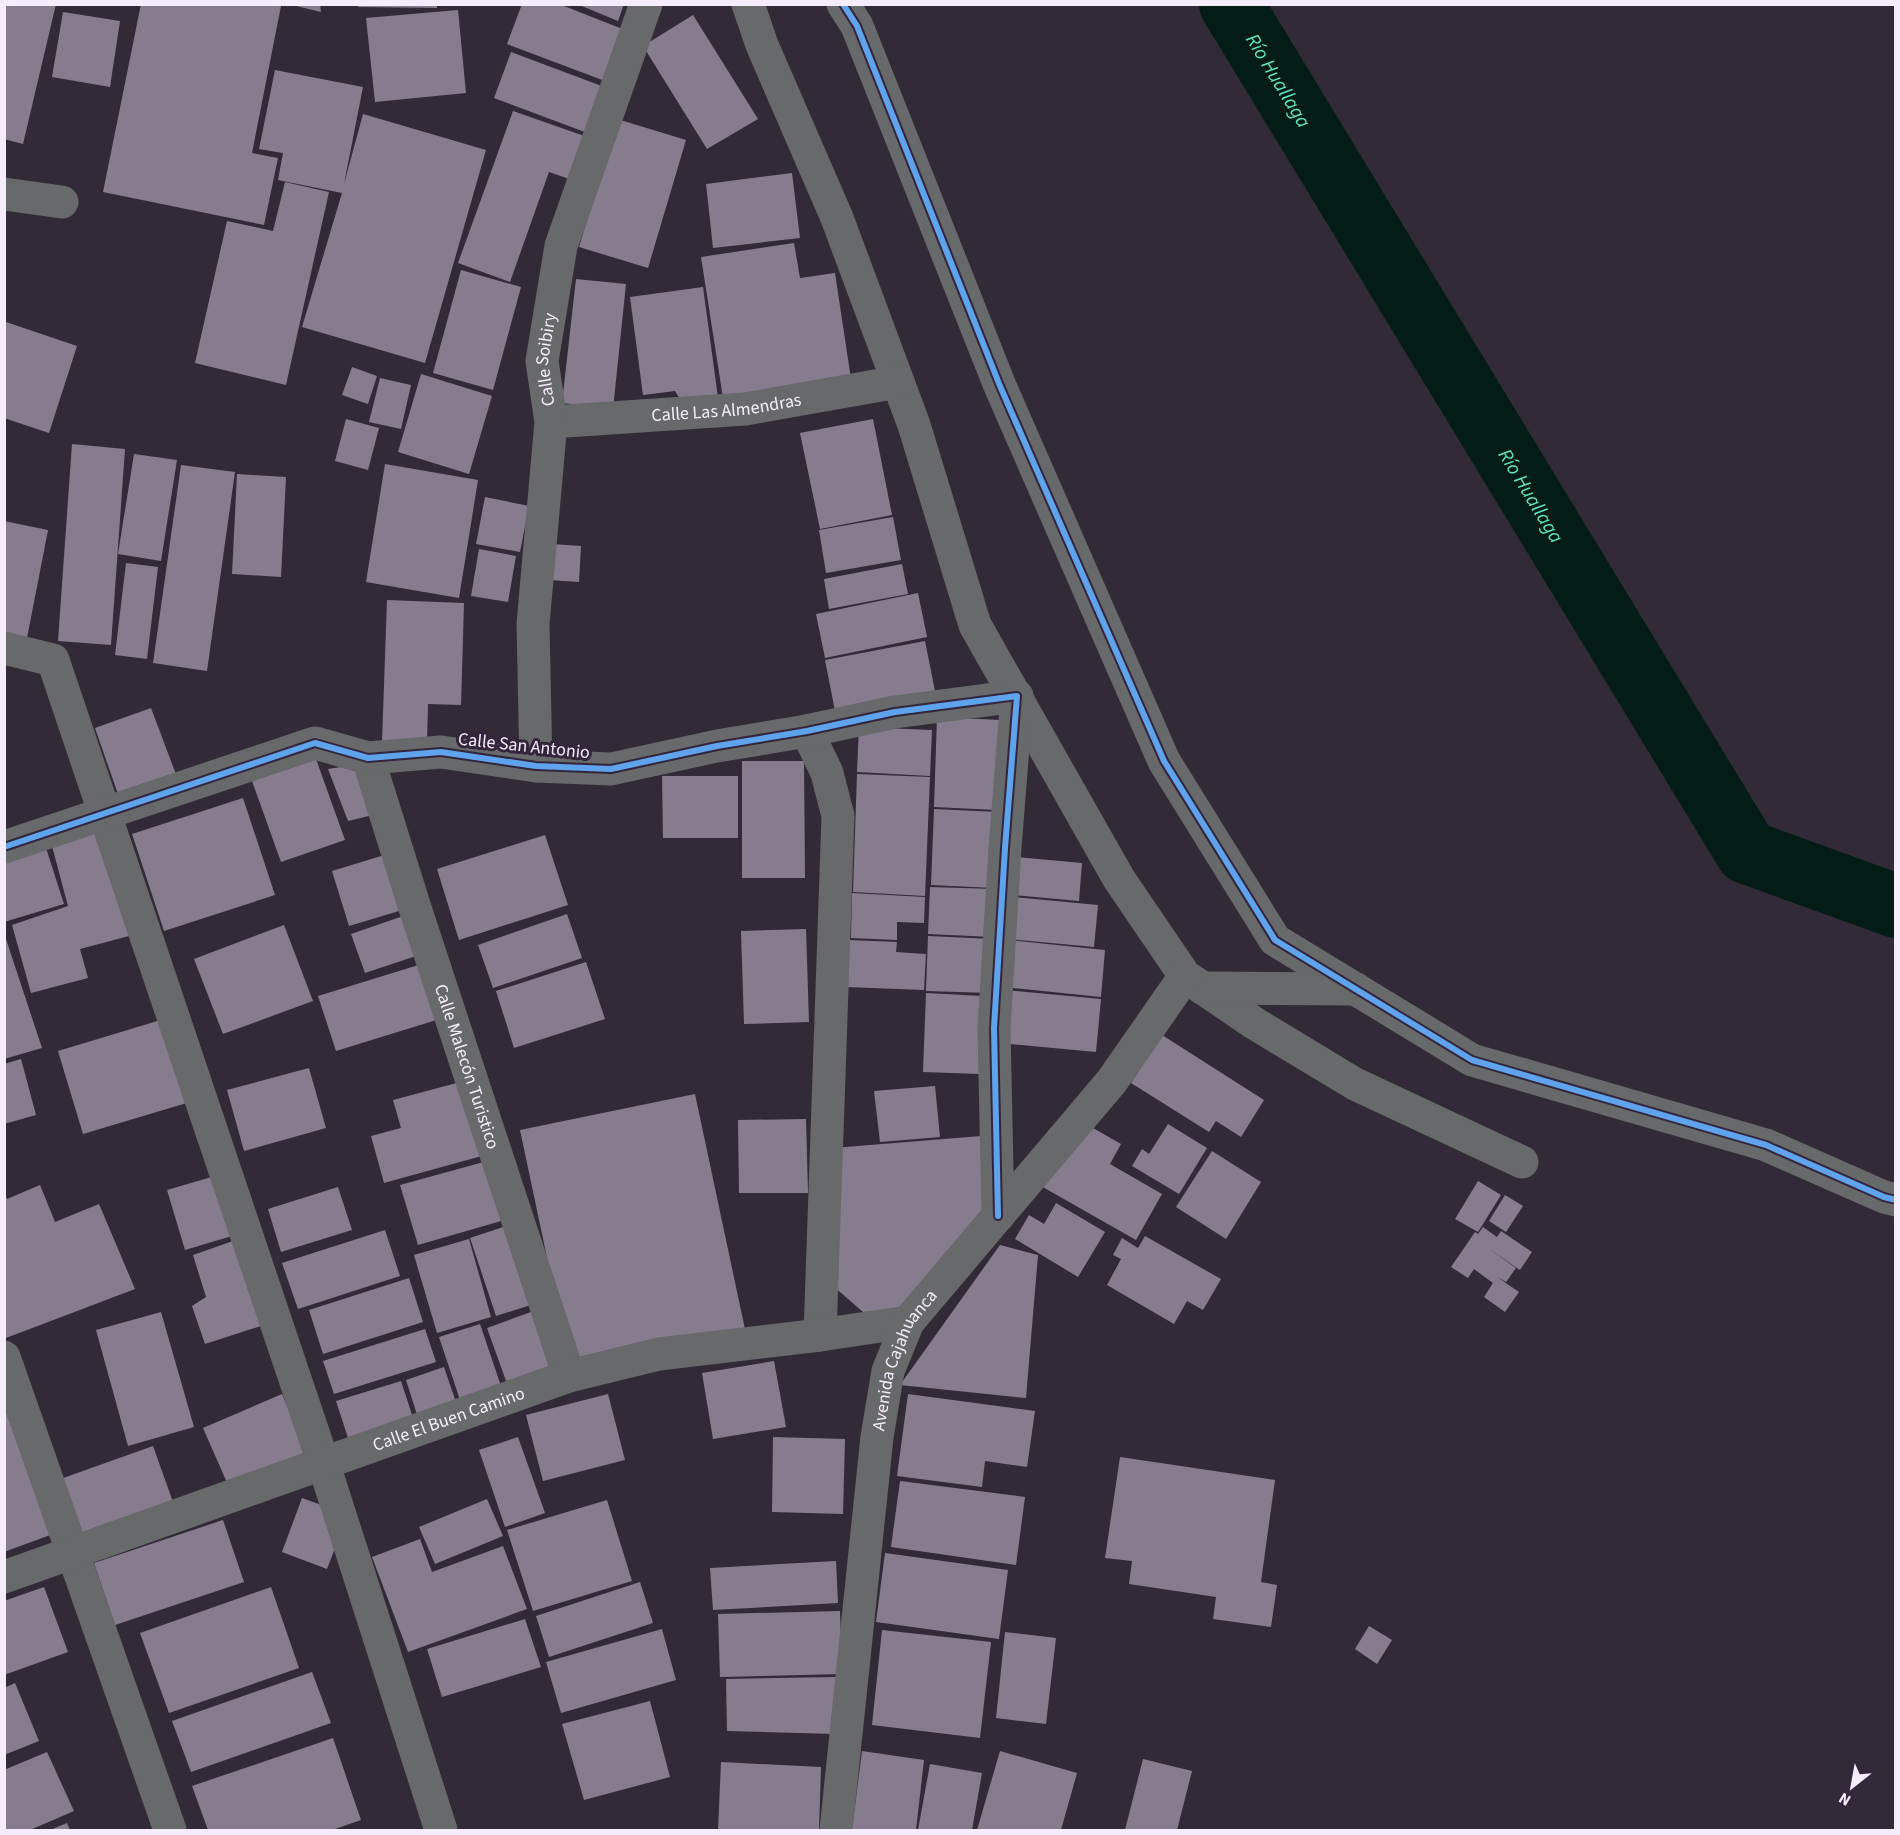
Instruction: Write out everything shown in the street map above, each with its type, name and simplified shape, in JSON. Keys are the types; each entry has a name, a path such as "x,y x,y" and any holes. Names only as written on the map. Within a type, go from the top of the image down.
{"street":[{"name":"Calle Soibiry","path":"536,766 533,624 551,422 542,361 561,246 646,4"},
{"path":"748,4 762,45 837,218 914,425 975,625 1119,879 1193,982 1254,1023 1355,1084 1522,1162"},
{"path":"843,4 857,26 1000,386 1164,761 1275,940 1472,1060 1766,1144 1884,1197 1896,1200"},
{"path":"4,194 62,202"},
{"name":"Calle Las Almendras","path":"551,422 745,409 898,382"},
{"path":"4,648 53,660 323,1462 441,1830"},
{"path":"998,1216 994,1028 1017,696"},
{"name":"Calle San Antonio","path":"4,847 315,743 368,758 441,752 536,766 611,770 717,746 807,731 895,712 1017,696"},
{"path":"807,731 827,773 838,816 820,1335"},
{"name":"Calle Malecón Turistico","path":"368,758 569,1376"},
{"path":"1193,982 1356,989"},
{"name":"Avenida Cajahuanca","path":"836,1830 877,1437 888,1371 908,1322 1193,982"},
{"name":"Calle El Buen Camino","path":"4,1577 569,1376 659,1354 908,1322"},
{"path":"5,1359 170,1830"}],"building":[{"path":"4,4 56,4 23,144 4,139"},
{"path":"141,4 273,4 281,6 252,153 278,158 264,225 103,192"},
{"path":"320,4 321,12 292,5"},
{"path":"358,4 437,4 437,8 358,7"},
{"path":"522,4 559,4 625,30 605,81 507,44"},
{"path":"577,4 624,4 618,21"},
{"path":"458,10 466,93 375,102 366,18"},
{"path":"63,12 120,21 110,87 52,77"},
{"path":"693,15 758,119 707,149 643,46"},
{"path":"511,52 607,88 590,134 494,98"},
{"path":"275,70 363,87 344,184 363,114 486,150 425,363 302,327 342,193 278,180 283,153 259,149"},
{"path":"513,111 590,138 575,181 549,172 510,282 458,263"},
{"path":"617,119 686,140 648,268 579,247"},
{"path":"792,173 800,238 713,248 706,184"},
{"path":"285,182 329,192 286,385 195,363 227,221 273,231"},
{"path":"794,243 800,278 835,273 851,379 723,398 701,257"},
{"path":"461,270 521,287 493,390 433,373"},
{"path":"576,279 626,284 613,409 562,403"},
{"path":"703,287 719,405 686,409 675,391 643,395 630,297"},
{"path":"6,322 77,346 49,433 4,418 4,327"},
{"path":"352,367 377,376 368,404 342,395"},
{"path":"421,374 492,396 469,474 398,452"},
{"path":"380,378 411,385 401,429 369,422"},
{"path":"346,419 379,428 368,470 335,461"},
{"path":"873,419 892,515 820,529 800,433"},
{"path":"72,444 125,449 111,645 58,641"},
{"path":"134,454 177,460 161,561 118,554"},
{"path":"385,464 478,480 459,598 366,582"},
{"path":"181,465 235,472 207,671 153,663"},
{"path":"237,474 286,477 281,577 232,574"},
{"path":"485,497 529,506 520,552 476,544"},
{"path":"893,517 901,560 826,573 819,530"},
{"path":"4,521 48,530 27,638 4,633"},
{"path":"551,544 581,546 579,582 549,580"},
{"path":"479,549 516,556 508,602 471,596"},
{"path":"126,563 158,567 147,659 115,655"},
{"path":"902,564 908,594 829,609 824,579"},
{"path":"918,593 927,637 825,658 816,614"},
{"path":"387,600 464,603 461,705 428,704 427,744 382,742"},
{"path":"925,641 936,696 836,716 825,660"},
{"path":"151,708 177,777 119,797 95,728"},
{"path":"937,717 1001,720 997,810 934,807"},
{"path":"859,727 932,730 930,776 857,772"},
{"path":"316,759 345,840 281,862 252,781"},
{"path":"742,761 804,761 805,878 742,878"},
{"path":"360,764 377,814 348,821 328,769"},
{"path":"857,774 930,777 925,896 853,892"},
{"path":"662,776 738,776 738,838 663,838"},
{"path":"243,798 275,895 164,931 132,834"},
{"path":"934,809 998,812 994,888 931,885"},
{"path":"101,831 129,936 80,949 88,978 31,993 12,925 68,906 52,846"},
{"path":"545,835 568,905 459,940 437,869"},
{"path":"46,848 64,904 4,922 4,861"},
{"path":"391,853 409,908 349,926 332,871"},
{"path":"1016,857 1082,863 1079,901 1013,895"},
{"path":"930,887 995,889 993,937 928,934"},
{"path":"852,893 925,897 924,923 897,922 897,940 851,938"},
{"path":"1012,897 1098,905 1094,947 1008,939"},
{"path":"409,914 422,954 365,973 351,934"},
{"path":"567,914 582,958 493,988 478,945"},
{"path":"284,925 313,1001 223,1034 194,959"},
{"path":"806,929 809,1022 744,1024 741,931"},
{"path":"4,933 42,1048 4,1059"},
{"path":"928,936 993,939 990,993 926,991"},
{"path":"848,940 897,942 896,952 926,954 924,990 846,987"},
{"path":"1008,940 1105,950 1101,997 1004,987"},
{"path":"586,962 605,1019 514,1048 496,991"},
{"path":"425,963 443,1018 336,1051 318,996"},
{"path":"1004,990 1101,999 1096,1052 999,1043"},
{"path":"926,993 982,996 979,1074 923,1072"},
{"path":"164,1019 190,1102 83,1134 58,1051"},
{"path":"1162,1035 1264,1100 1241,1137 1216,1121 1209,1132 1131,1083"},
{"path":"21,1059 36,1115 4,1124 4,1064"},
{"path":"309,1068 326,1128 244,1151 227,1090"},
{"path":"468,1080 489,1154 384,1183 371,1136 401,1128 393,1100"},
{"path":"935,1086 940,1137 880,1142 874,1091"},
{"path":"695,1094 746,1334 571,1371 520,1130"},
{"path":"806,1119 808,1193 739,1193 738,1120"},
{"path":"1079,1120 1121,1144 1110,1164 1162,1194 1136,1240 1041,1186"},
{"path":"1168,1124 1207,1148 1179,1194 1132,1166 1142,1149 1149,1154"},
{"path":"981,1136 983,1210 904,1310 863,1312 832,1285 833,1148"},
{"path":"1212,1151 1261,1182 1226,1239 1176,1207"},
{"path":"491,1160 508,1219 418,1245 400,1185"},
{"path":"215,1176 232,1236 185,1250 167,1190"},
{"path":"1478,1181 1501,1195 1478,1232 1455,1219"},
{"path":"40,1185 55,1222 99,1204 135,1289 6,1338 4,1192 7,1199"},
{"path":"338,1187 352,1230 281,1252 268,1209"},
{"path":"1505,1195 1523,1206 1506,1232 1489,1221"},
{"path":"1056,1203 1105,1232 1078,1277 1015,1239 1029,1215 1044,1224"},
{"path":"512,1224 537,1303 496,1316 470,1238"},
{"path":"1483,1227 1497,1237 1501,1231 1532,1252 1520,1270 1488,1248 1516,1268 1506,1282 1497,1277 1519,1292 1505,1312 1484,1297 1493,1283 1474,1269 1468,1278 1451,1267 1475,1232 1478,1234"},
{"path":"385,1230 400,1276 298,1309 282,1263"},
{"path":"1145,1236 1221,1279 1203,1310 1187,1301 1174,1324 1107,1285 1121,1259 1113,1255 1122,1238 1138,1248"},
{"path":"469,1239 491,1317 437,1333 414,1255"},
{"path":"233,1241 261,1326 205,1344 192,1306 206,1297 193,1255"},
{"path":"1000,1245 1038,1255 1026,1398 900,1385"},
{"path":"409,1278 423,1322 323,1354 309,1310"},
{"path":"542,1308 565,1373 510,1392 487,1328"},
{"path":"161,1312 194,1427 128,1446 96,1330"},
{"path":"480,1324 503,1392 462,1406 439,1337"},
{"path":"425,1329 436,1362 334,1394 323,1361"},
{"path":"774,1361 786,1427 713,1439 702,1373"},
{"path":"444,1367 458,1408 419,1421 406,1380"},
{"path":"401,1381 415,1424 350,1444 336,1401"},
{"path":"282,1394 306,1452 228,1485 203,1428"},
{"path":"608,1394 625,1460 543,1481 526,1415"},
{"path":"908,1394 1035,1411 1027,1467 985,1461 982,1487 897,1476"},
{"path":"4,1407 53,1534 4,1552"},
{"path":"518,1437 545,1513 505,1527 479,1450"},
{"path":"773,1437 845,1439 843,1514 772,1512"},
{"path":"153,1446 173,1502 71,1537 52,1482"},
{"path":"1120,1457 1275,1480 1261,1582 1277,1585 1271,1627 1213,1619 1216,1597 1129,1584 1132,1561 1105,1558"},
{"path":"900,1481 1025,1497 1016,1565 891,1547"},
{"path":"302,1498 327,1507 340,1535 327,1569 282,1552"},
{"path":"487,1499 503,1536 435,1564 419,1527"},
{"path":"607,1500 632,1581 533,1611 507,1530"},
{"path":"223,1520 244,1582 115,1625 94,1563"},
{"path":"420,1539 432,1572 503,1546 527,1609 408,1652 372,1557"},
{"path":"885,1553 1008,1570 999,1639 876,1622"},
{"path":"836,1561 838,1603 713,1610 710,1568"},
{"path":"640,1582 653,1623 549,1657 536,1616"},
{"path":"44,1587 68,1652 4,1675 4,1601"},
{"path":"271,1587 299,1668 169,1713 140,1633"},
{"path":"840,1611 842,1674 720,1677 718,1614"},
{"path":"525,1619 541,1667 442,1697 427,1649"},
{"path":"1369,1626 1392,1640 1377,1664 1355,1649"},
{"path":"662,1629 676,1680 561,1713 546,1662"},
{"path":"882,1630 991,1642 980,1738 872,1725"},
{"path":"1005,1632 1056,1638 1046,1724 996,1718"},
{"path":"312,1672 331,1723 191,1772 172,1721"},
{"path":"837,1677 836,1734 727,1731 726,1679"},
{"path":"15,1683 39,1741 4,1755 4,1688"},
{"path":"650,1701 670,1777 584,1800 562,1724"},
{"path":"333,1738 361,1820 332,1830 208,1830 192,1786"},
{"path":"862,1751 924,1760 916,1830 852,1830"},
{"path":"1000,1751 1077,1773 1061,1830 977,1830"},
{"path":"47,1752 74,1811 30,1830 4,1830 4,1770"},
{"path":"1143,1759 1192,1771 1177,1830 1125,1830"},
{"path":"721,1762 821,1767 819,1830 718,1830"},
{"path":"930,1764 982,1773 972,1830 918,1830"},
{"path":"67,1823 70,1830 50,1830"}],"waterway":[{"name":"Río Huallaga","path":"1231,4 1747,852 1896,906"}],"cycle path":[{"path":"843,4 857,26 1000,386 1164,761 1275,940 1472,1060 1766,1145 1884,1197 1896,1200"},
{"path":"4,847 315,743 368,758 441,752 536,766 611,769 895,712 1017,696 994,1028 998,1216"}]}
